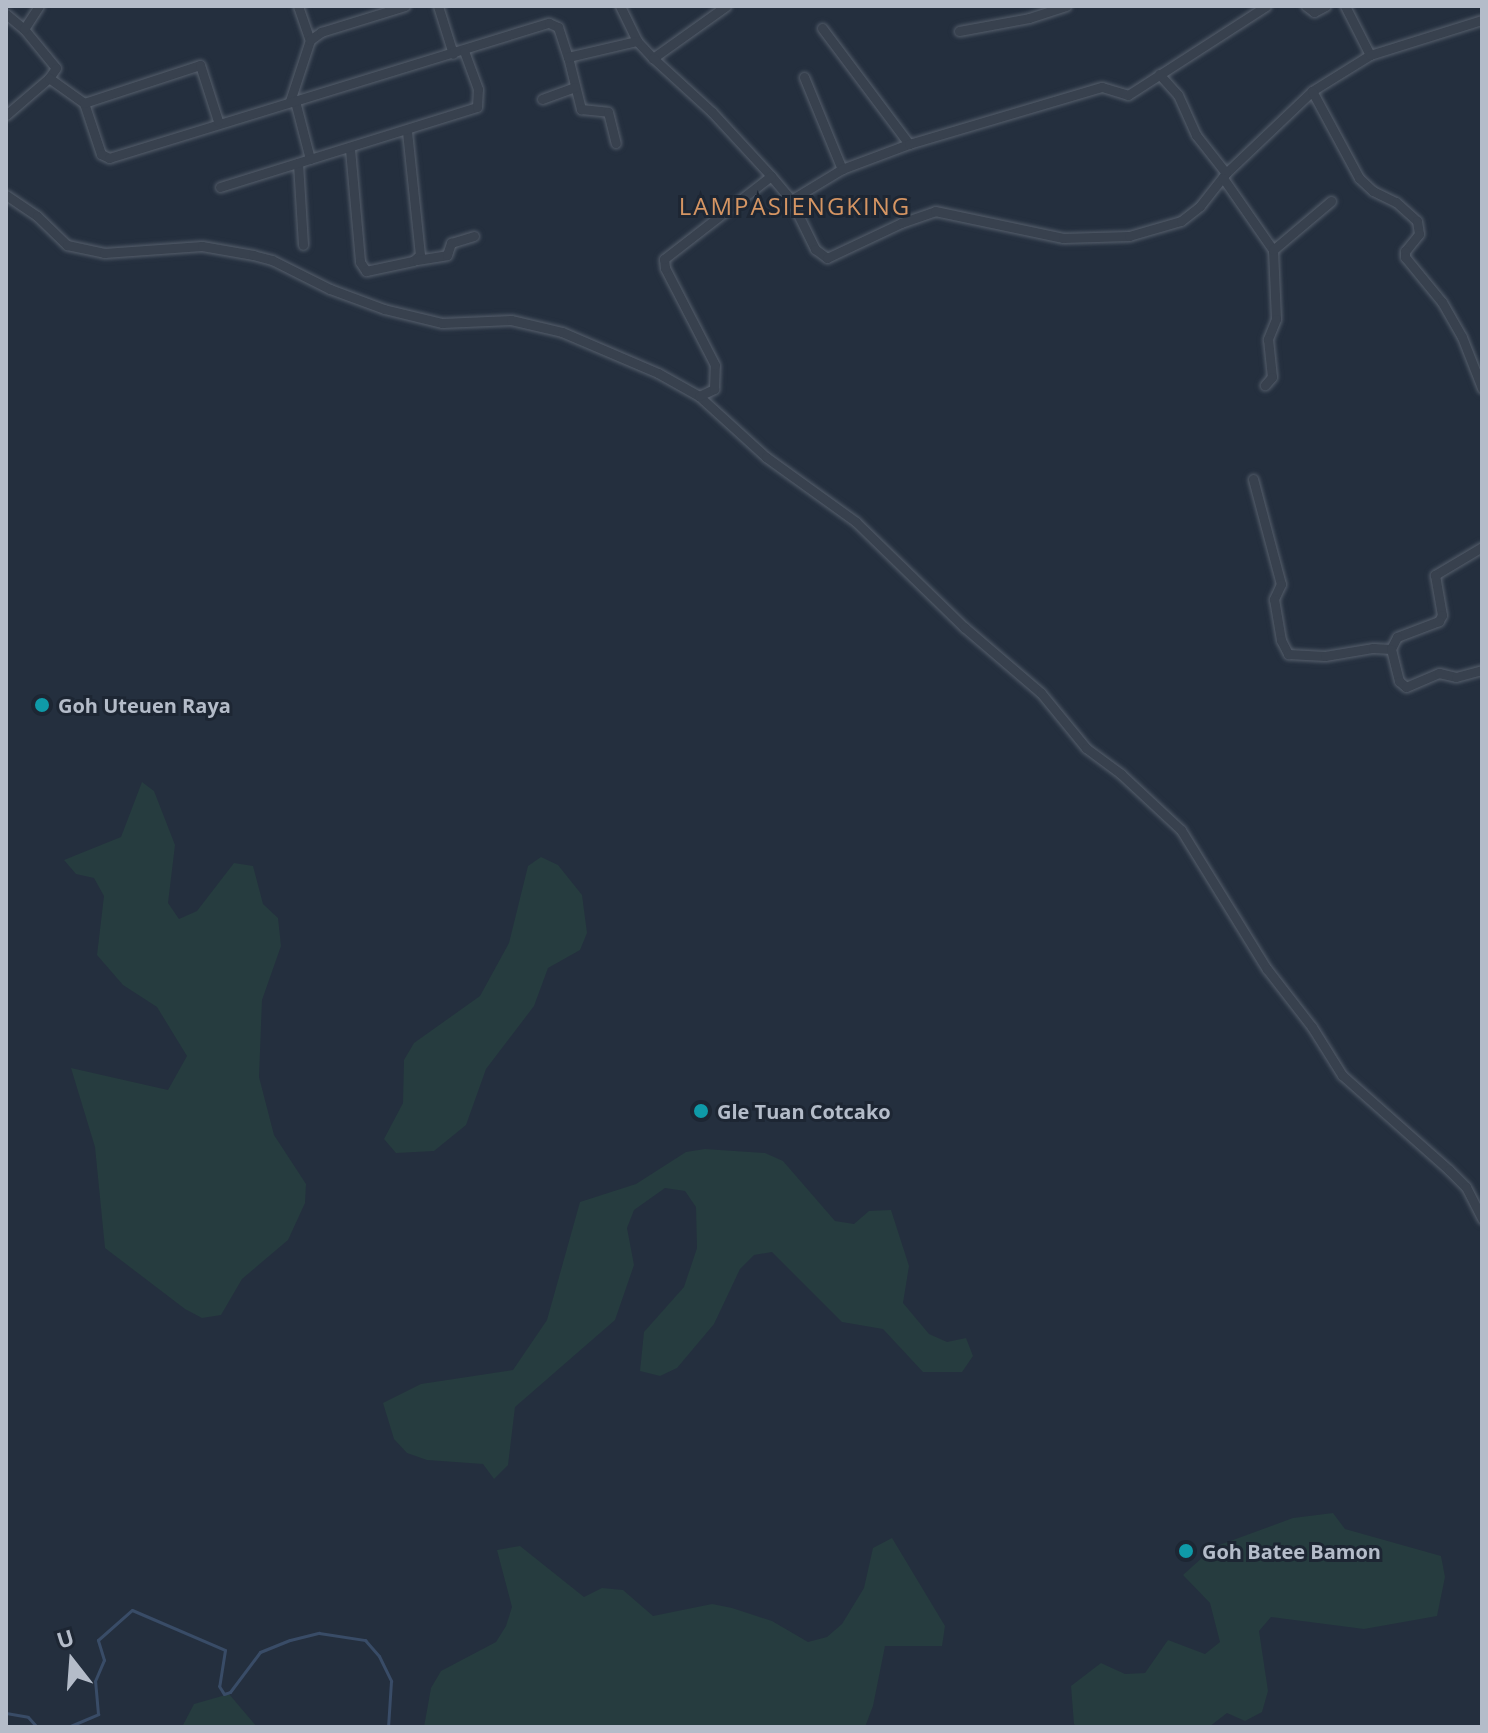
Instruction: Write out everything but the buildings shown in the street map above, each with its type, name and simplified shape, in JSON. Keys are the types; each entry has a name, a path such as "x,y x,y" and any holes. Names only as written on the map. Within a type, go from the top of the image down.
{"street":[{"path":"24,29 39,6"},
{"path":"298,6 310,40 293,101 310,159"},
{"path":"310,40 321,32 405,6"},
{"path":"438,6 453,54"},
{"path":"620,6 637,41 712,112 771,176 791,200 815,249 827,258 901,223 935,211 1063,238 1129,236 1181,221 1200,206 1225,176 1312,91 1370,55 1482,20"},
{"path":"653,58 726,6"},
{"path":"959,31 1029,18 1066,6"},
{"path":"791,200 842,169 909,144 1102,87 1128,95 1266,6"},
{"path":"1306,6 1314,12 1326,6"},
{"path":"1345,6 1370,55"},
{"path":"6,14 24,29 56,68 49,78 6,115"},
{"path":"49,78 84,103 104,158 549,23 558,27 585,112 608,112 616,143"},
{"path":"822,28 909,144"},
{"path":"568,57 637,41"},
{"path":"220,187 477,107 478,89 464,51"},
{"path":"84,103 200,65 218,121"},
{"path":"1159,74 1178,95 1196,135 1273,250 1276,319 1268,339 1272,377 1265,385"},
{"path":"804,77 842,169"},
{"path":"542,99 575,87"},
{"path":"1312,91 1359,178 1373,191 1396,202 1417,221 1419,234 1405,251 1405,257 1455,325 1482,388"},
{"path":"407,131 417,260"},
{"path":"350,149 360,262 364,269 447,255 451,243 474,236"},
{"path":"298,163 303,245"},
{"path":"699,396 714,389 715,365 665,268 664,259 771,176"},
{"path":"6,195 37,216 67,245 104,253 202,246 262,257 342,294 399,313 452,324 511,320 562,332 658,373 699,396 766,457 856,522 964,627 1041,693 1086,748 1121,774 1181,830 1267,969 1312,1027 1342,1075 1466,1187 1482,1219"},
{"path":"1273,250 1331,201"},
{"path":"1253,479 1281,584 1274,599 1281,640 1288,654 1325,656 1373,648 1391,649"},
{"path":"1482,547 1435,575 1442,615 1439,621 1397,637 1391,649 1399,681 1406,687 1439,673 1456,677 1482,670"}],"green space":[{"path":"142,782 154,791 175,845 168,903 179,919 197,911 234,863 253,866 263,904 278,918 281,946 262,1000 259,1077 274,1135 306,1184 305,1203 288,1240 242,1279 221,1315 202,1318 185,1309 105,1248 95,1147 71,1068 168,1090 187,1056 157,1007 123,985 97,955 104,896 94,878 76,874 64,860 121,837"},
{"path":"541,857 558,865 582,895 587,933 580,950 548,968 534,1006 486,1069 466,1125 434,1151 396,1153 384,1139 403,1103 404,1060 414,1043 480,996 509,943 528,866"},
{"path":"705,1149 765,1153 783,1161 835,1221 854,1224 869,1211 891,1210 909,1266 903,1303 929,1334 947,1342 966,1338 973,1356 962,1372 923,1372 883,1329 842,1322 772,1252 754,1255 740,1269 714,1324 677,1368 660,1376 640,1371 644,1332 684,1287 697,1248 696,1207 685,1191 665,1188 634,1210 627,1228 634,1265 615,1320 515,1407 508,1465 494,1479 483,1464 427,1460 407,1453 394,1439 383,1403 421,1384 513,1370 547,1320 580,1202 636,1184 686,1152"},
{"path":"1333,1513 1345,1529 1441,1556 1445,1577 1437,1616 1364,1629 1271,1617 1259,1631 1268,1691 1262,1712 1245,1721 1227,1713 1209,1727 1077,1727 1074,1724 1071,1686 1101,1663 1125,1674 1145,1673 1168,1640 1205,1654 1220,1642 1210,1603 1183,1575 1214,1547 1293,1518"},
{"path":"892,1538 945,1626 942,1646 885,1646 873,1706 865,1727 424,1727 431,1688 441,1671 496,1642 506,1626 512,1607 497,1550 520,1546 584,1597 602,1588 623,1590 653,1616 712,1604 732,1608 772,1621 808,1642 827,1637 842,1624 864,1588 873,1548"},
{"path":"229,1694 257,1727 182,1727 194,1704"}],"waterway":[{"path":"68,1727 98,1714 95,1681 104,1660 98,1640 132,1610 225,1650 219,1686 224,1694 230,1692 260,1652 290,1640 319,1633 365,1640 379,1656 391,1681 388,1727"},
{"path":"6,1713 28,1717 37,1727"}],"place":[{"name":"Goh Uteuen Raya","path":"42,705"},
{"name":"Gle Tuan Cotcako","path":"701,1111"},
{"name":"Goh Batee Bamon","path":"1186,1551"}],"district":[{"name":"LAMPASIENGKING","path":"795,206"}]}
